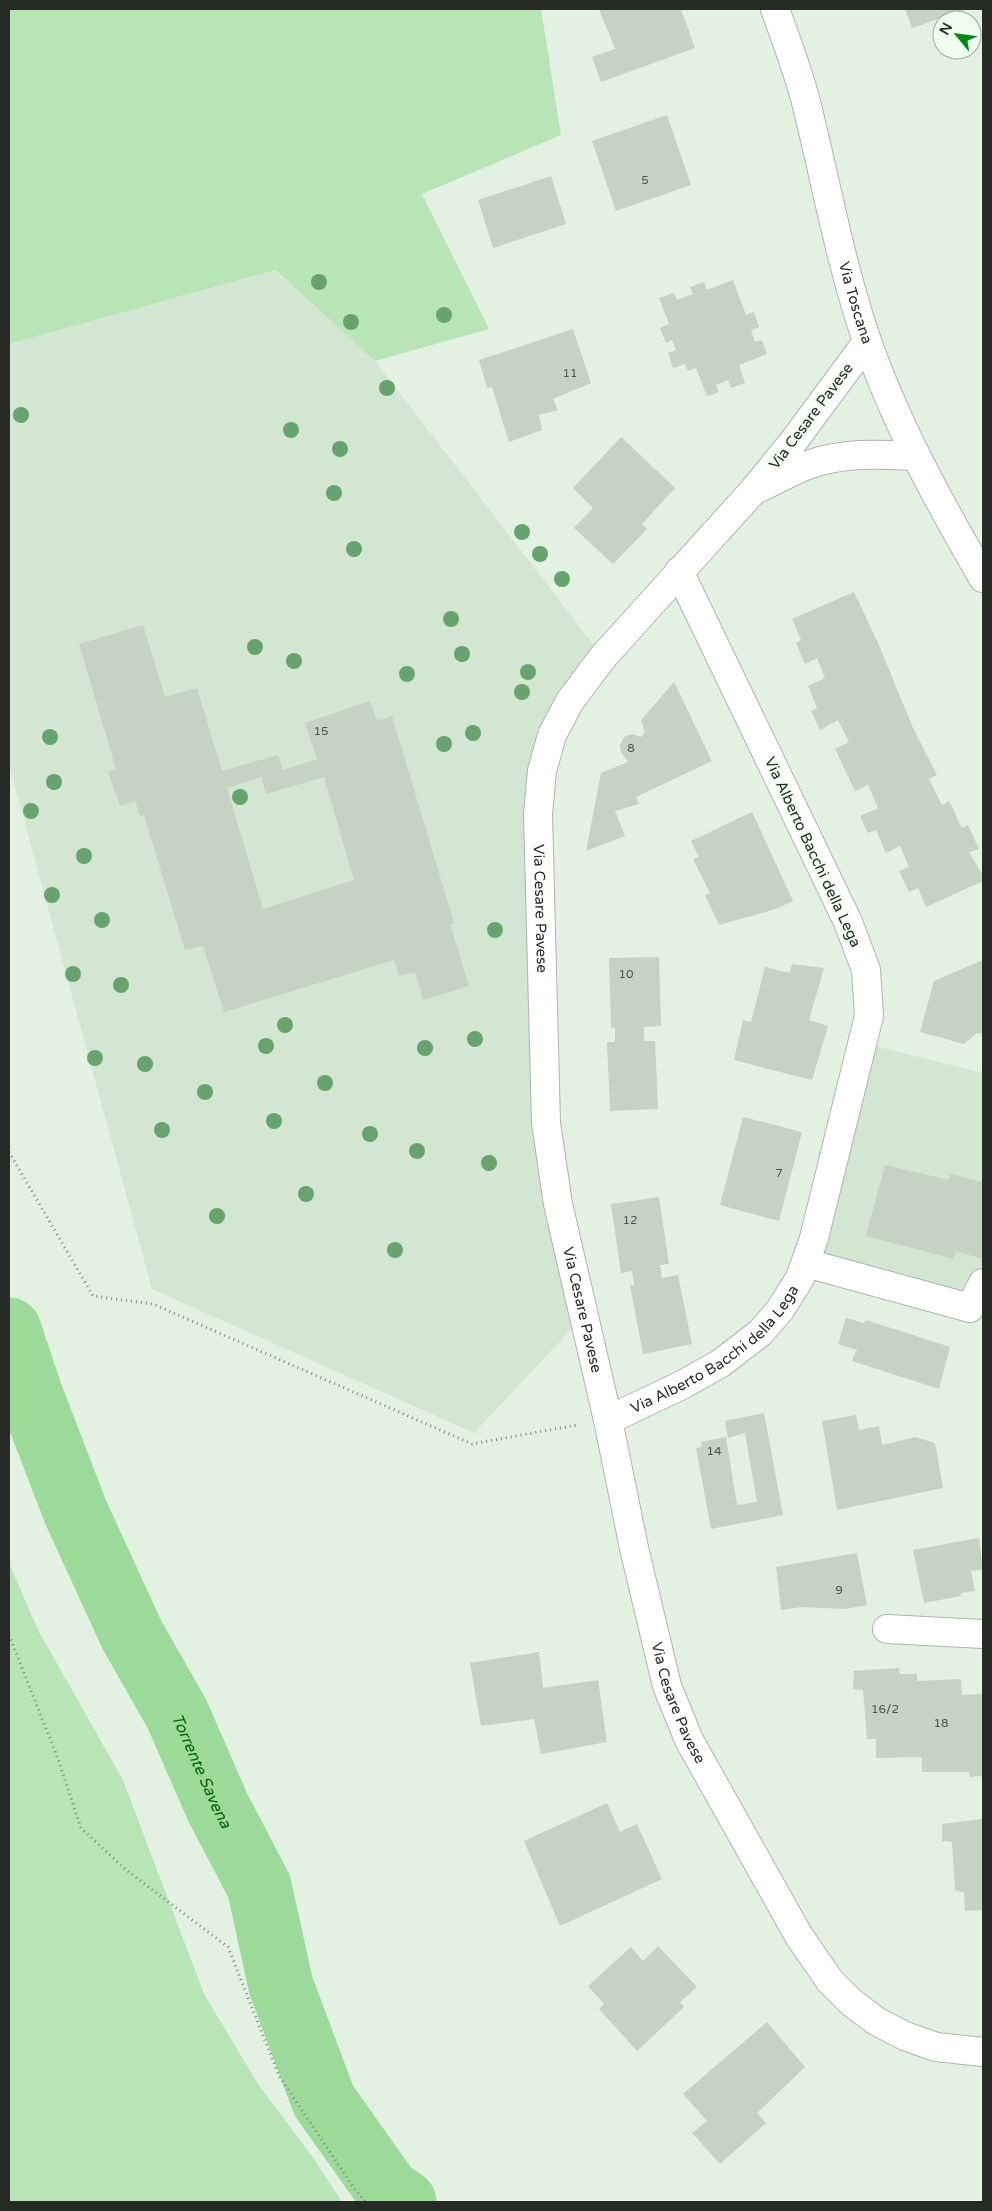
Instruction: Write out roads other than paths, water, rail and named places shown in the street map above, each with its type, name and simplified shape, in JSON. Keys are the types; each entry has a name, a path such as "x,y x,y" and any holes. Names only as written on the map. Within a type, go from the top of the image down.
{"street":[{"name":"Via Toscana","path":"775,9 806,101 842,260 867,342 895,413 930,486 983,578"},
{"name":"Via Cesare Pavese","path":"867,342 793,442 754,490 603,658 570,701 552,735 542,771 538,814 546,1123 558,1204 608,1420 634,1548 667,1686 689,1740 799,1936 830,1981 851,2002 876,2021 905,2036 936,2047 983,2052"},
{"name":"Via Cesare Pavese","path":"754,490 806,466 836,458 873,454 916,456"},
{"name":"Via Alberto Bacchi della Lega","path":"608,1420 680,1386 721,1363 760,1333 780,1310 800,1278 814,1238 870,1016 866,970 848,922 679,572"},
{"name":"Via Alberto Bacchi della Lega","path":"806,1263 970,1308 983,1283"},
{"path":"887,1629 983,1634"}],"waterway":[{"name":"Torrente Savena","path":"9,1330 31,1396 76,1513 132,1635 177,1714 218,1808 259,1886 281,1986 324,2101 388,2191 404,2202"}]}
